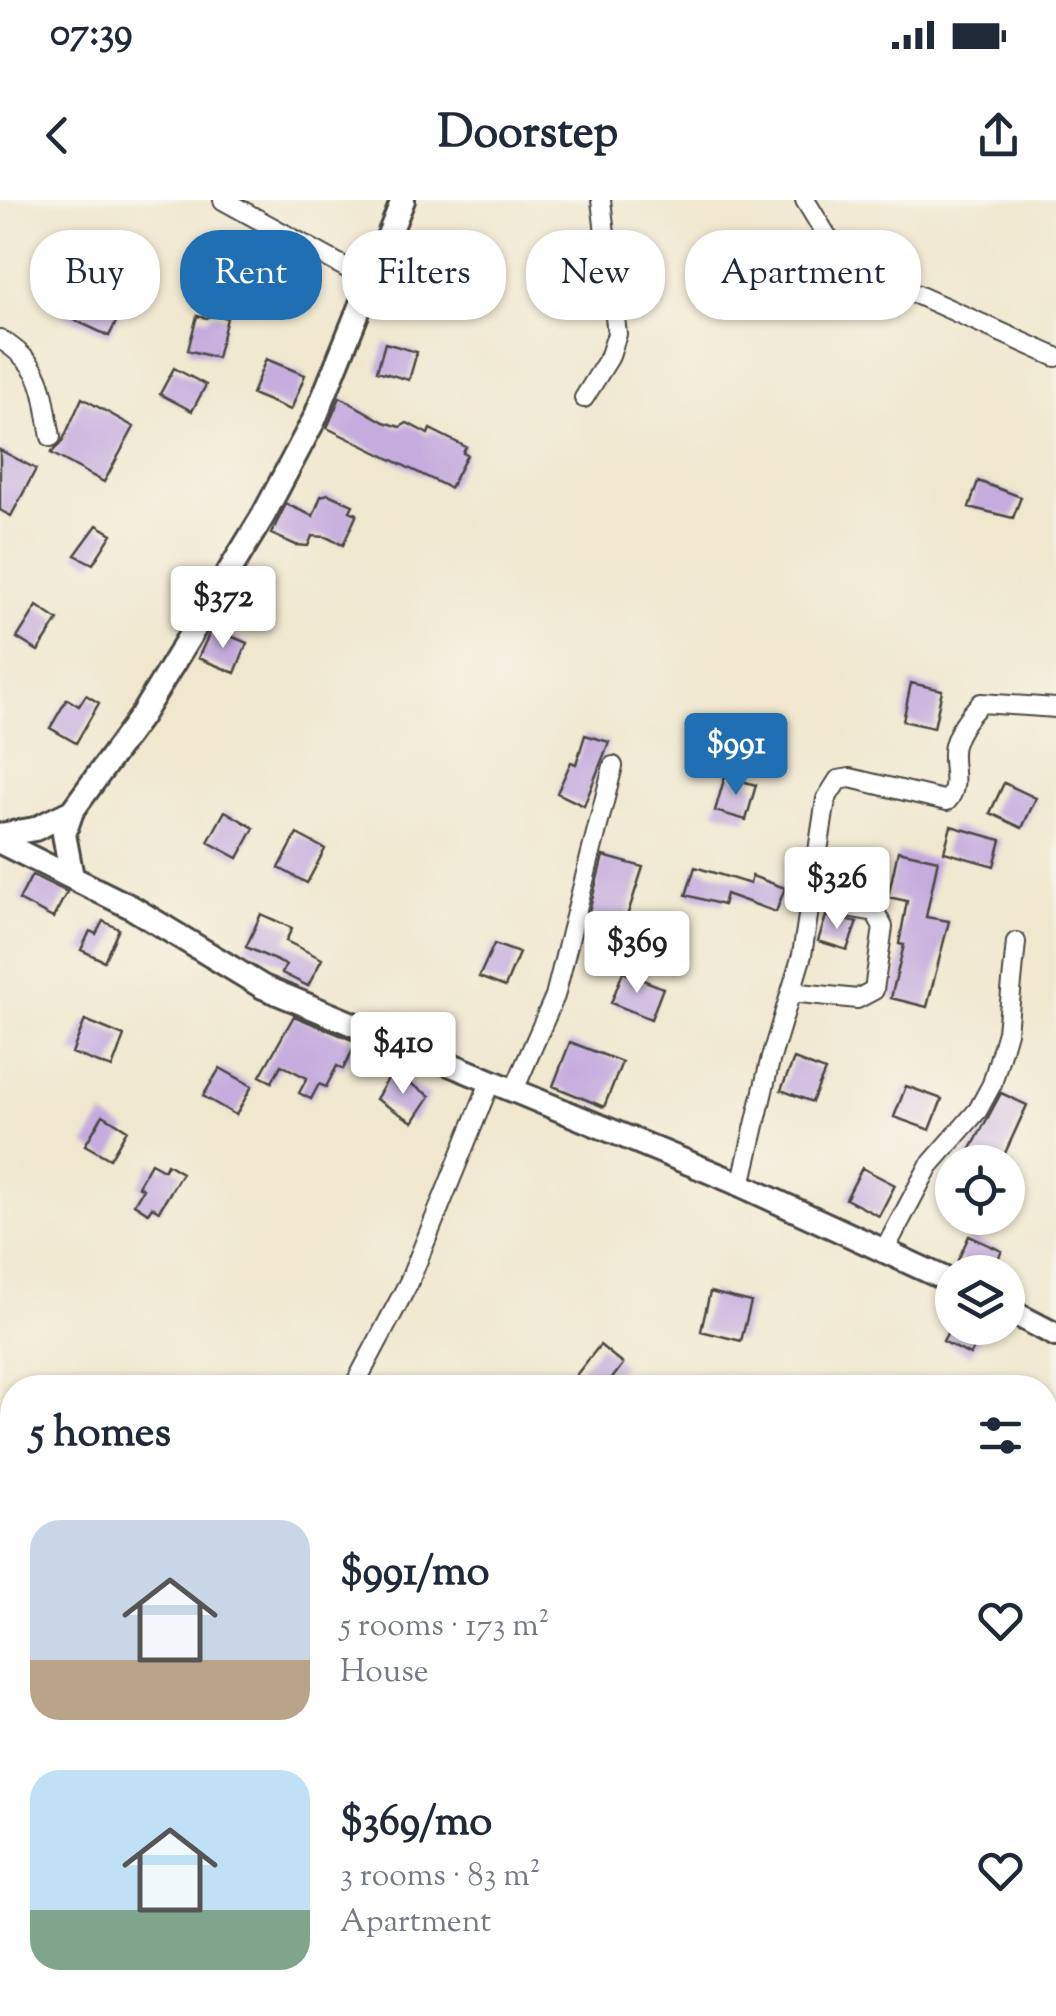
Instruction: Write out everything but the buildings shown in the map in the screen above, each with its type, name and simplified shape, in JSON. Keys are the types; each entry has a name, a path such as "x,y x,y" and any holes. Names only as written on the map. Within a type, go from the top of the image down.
{"street":[{"path":"223,200 342,265"},
{"path":"392,230 403,200"},
{"path":"584,398 617,334 601,200"},
{"path":"804,200 842,260 1056,357"},
{"path":"72,877 64,834 72,811 141,716 263,516 315,418 356,320"},
{"path":"0,339 33,364 41,379 52,437"},
{"path":"741,1185 770,1061 792,992 812,901 826,800 838,780 850,778 947,800 956,782 953,748 968,717 982,703 1056,708"},
{"path":"514,1090 556,996 614,766"},
{"path":"0,838 35,829 72,811"},
{"path":"0,838 263,987 741,1185 935,1275"},
{"path":"792,992 857,999 874,990 884,926 875,912 812,901"},
{"path":"883,1254 928,1166 978,1110 992,1084 1007,1032 1016,942"},
{"path":"360,1375 410,1282 491,1080"},
{"path":"1025,1318 1056,1334"}]}
